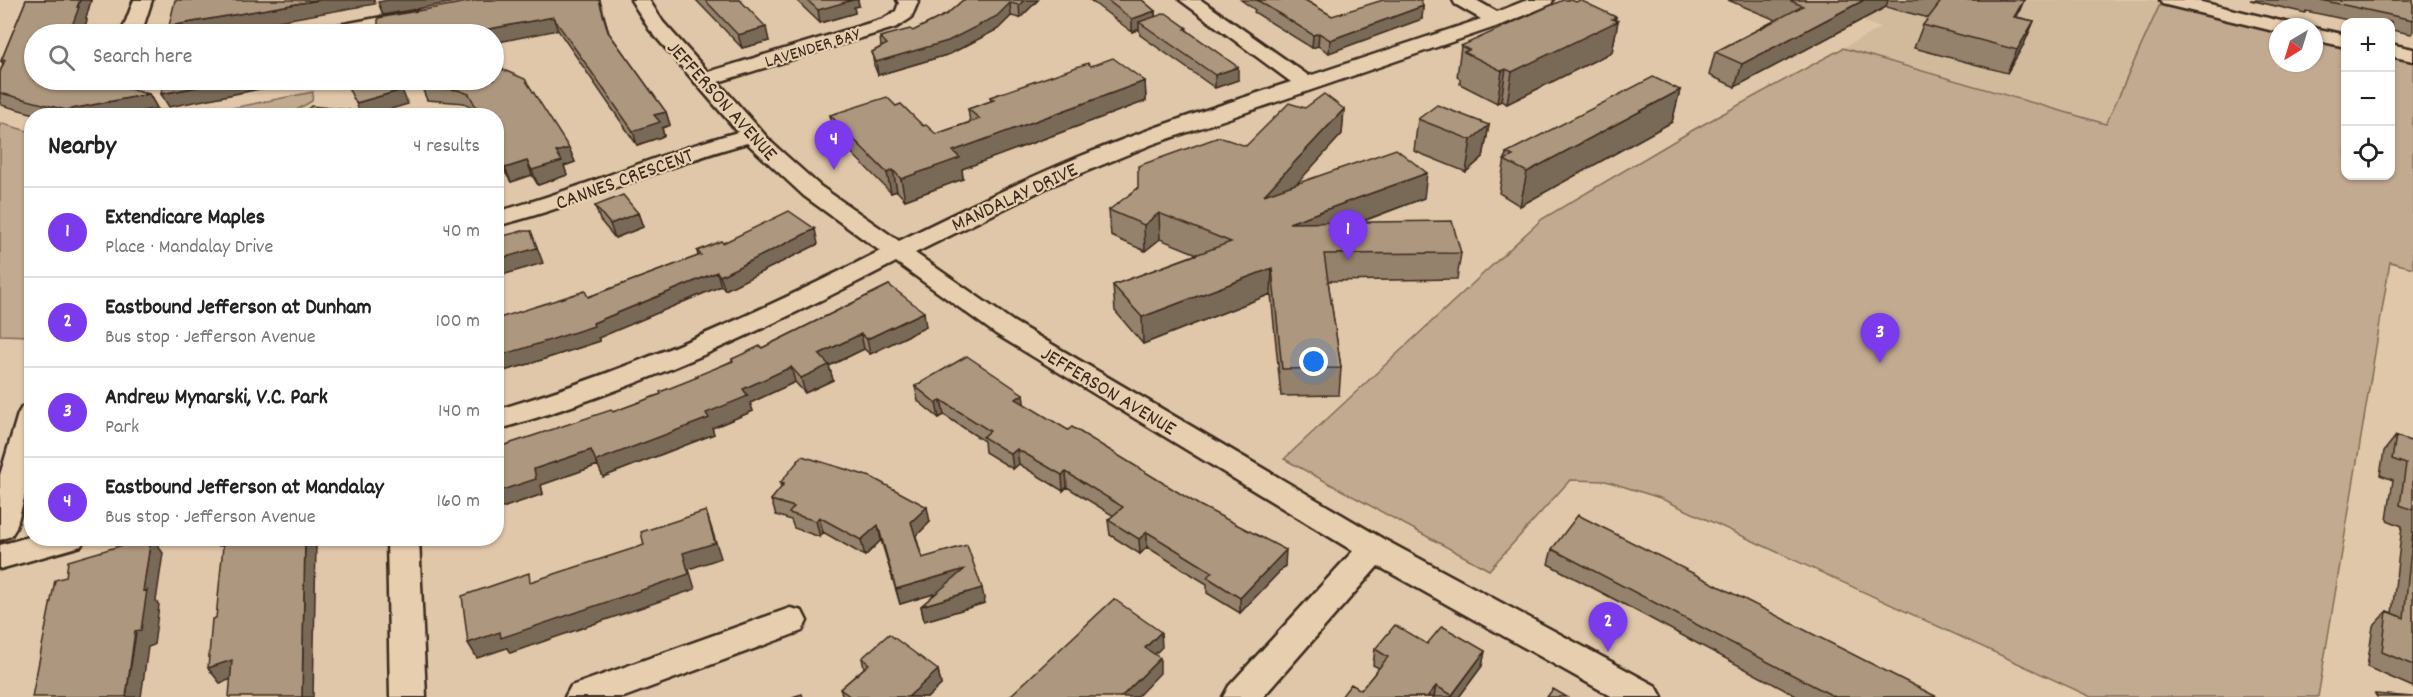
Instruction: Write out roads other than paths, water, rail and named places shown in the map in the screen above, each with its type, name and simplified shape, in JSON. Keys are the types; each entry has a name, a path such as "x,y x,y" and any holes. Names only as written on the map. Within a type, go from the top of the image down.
{"street":[{"path":"134,24 142,0"},
{"name":"JEFFERSON AVENUE","path":"640,0 656,25 750,135 812,191 895,252 1005,328 1374,549 1644,697"},
{"name":"LAVENDER BAY","path":"703,80 890,23 904,14 909,2 906,0"},
{"path":"1189,0 1308,85"},
{"path":"1462,0 1497,20"},
{"name":"MANDALAY DRIVE","path":"504,417 604,386 700,348 1056,175 1138,141 1497,20 1544,0"},
{"path":"2169,0 2269,24"},
{"path":"378,24 428,15"},
{"path":"2323,36 2341,40"},
{"path":"2395,51 2413,55"},
{"name":"CANNES CRESCENT","path":"504,217 564,201 712,145 750,135"},
{"path":"0,528 24,442"},
{"path":"0,557 41,546"},
{"path":"403,546 408,697"},
{"path":"1240,697 1374,549"},
{"path":"583,697 790,621"}],"place":[{"name":"Eastbound Jefferson at Mandalay","path":"834,170"},
{"name":"Extendicare Maples","path":"1348,260"},
{"name":"Andrew Mynarski, V.C. Park","path":"1880,363"},
{"name":"Eastbound Jefferson at Dunham","path":"1608,652"}]}
